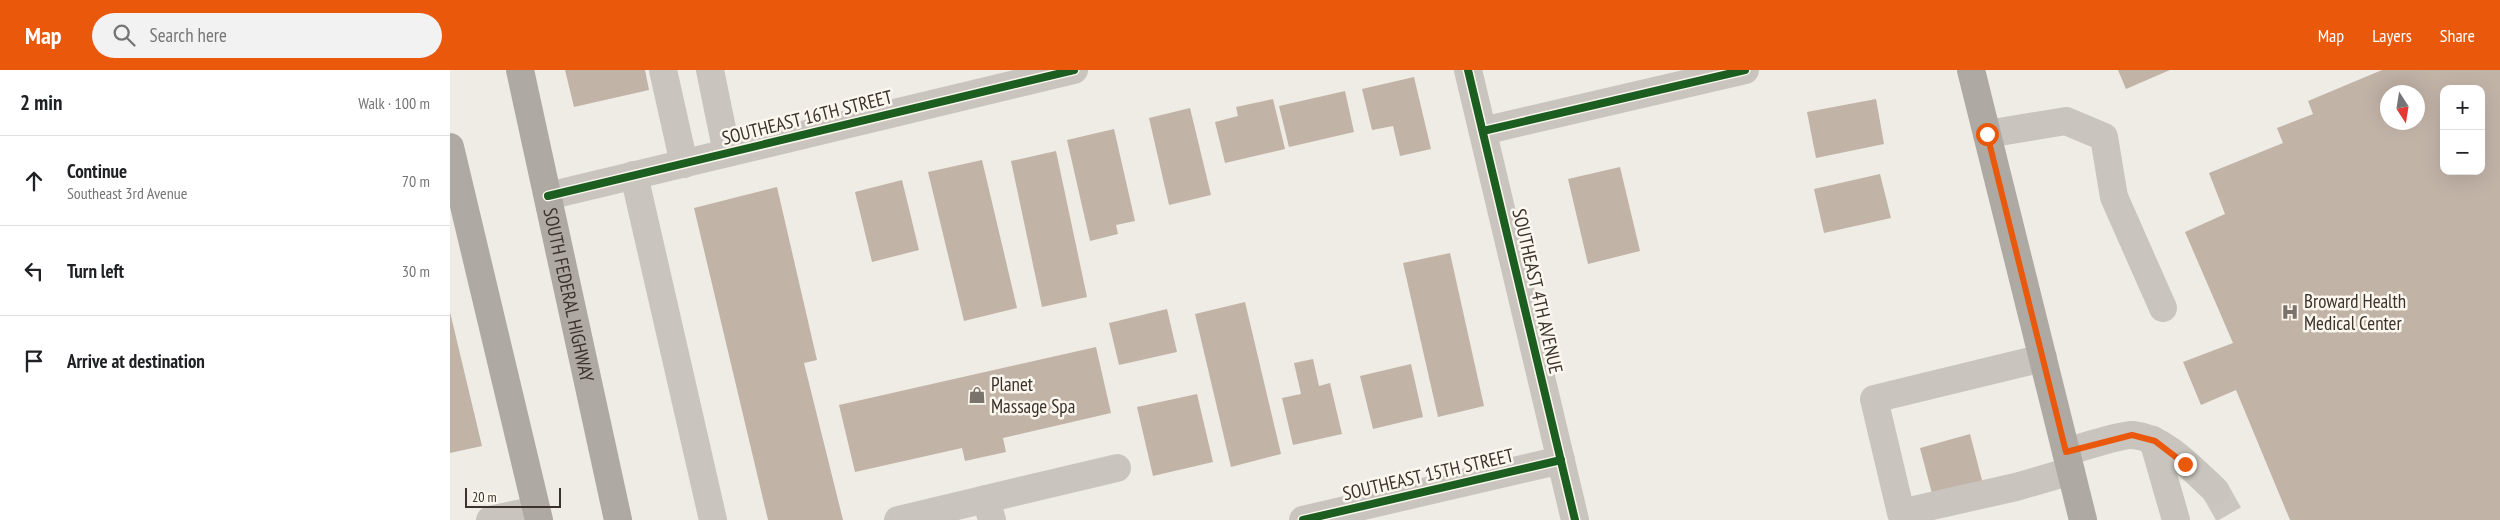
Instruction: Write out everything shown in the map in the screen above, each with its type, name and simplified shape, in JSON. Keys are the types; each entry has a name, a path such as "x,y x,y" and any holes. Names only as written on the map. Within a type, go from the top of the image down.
{"main road":[{"name":"SOUTH FEDERAL HIGHWAY","path":"520,70 618,520"},
{"path":"1971,70 2083,520"},
{"path":"450,147 457,210 538,515"}],"street":[{"path":"663,70 684,164"},
{"path":"710,70 727,153"},
{"name":"SOUTHEAST 16TH STREET","path":"548,196 1074,70"},
{"name":"SOUTHEAST 4TH AVENUE","path":"1468,70 1575,520"},
{"path":"1483,131 1745,70"},
{"path":"1987,134 2066,121 2104,137 2114,198 2163,308"},
{"path":"634,175 713,520"},
{"path":"2043,358 1874,399 1901,514 2016,487 2132,435 2153,440 2215,490"},
{"path":"2153,440 2176,520"},
{"name":"SOUTHEAST 15TH STREET","path":"1303,520 1334,517 1561,460"},
{"path":"898,520 989,509 1118,468"},
{"path":"490,520 538,515"}],"building":[{"path":"565,70 645,70 649,90 574,107"},
{"path":"2118,70 2170,70 2126,89"},
{"path":"2382,70 2500,70 2500,520 2290,520 2236,390 2201,405 2183,362 2233,343 2185,232 2225,214 2209,173 2283,143 2277,128 2313,114 2308,101"},
{"path":"1414,77 1431,149 1400,156 1393,126 1372,130 1362,89"},
{"path":"1345,91 1354,132 1289,147 1279,106"},
{"path":"1273,99 1285,149 1225,163 1215,122 1238,116 1236,107"},
{"path":"1876,99 1884,144 1816,158 1807,112"},
{"path":"1190,108 1211,195 1169,205 1149,118"},
{"path":"1114,129 1135,221 1116,225 1118,234 1090,241 1067,140"},
{"path":"1056,151 1087,297 1042,307 1011,161"},
{"path":"982,160 1017,308 964,321 928,172"},
{"path":"1620,167 1640,251 1588,264 1568,179"},
{"path":"1880,174 1891,218 1824,233 1814,189"},
{"path":"902,180 919,250 872,262 855,192"},
{"path":"777,187 817,360 804,363 843,520 768,520 694,208"},
{"path":"1450,253 1484,406 1438,417 1403,263"},
{"path":"1245,302 1281,454 1231,467 1195,314"},
{"path":"1167,309 1177,352 1119,365 1109,323"},
{"path":"450,312 482,446 450,453"},
{"path":"1096,347 1111,413 1003,438 1006,452 965,461 962,448 855,472 839,405"},
{"path":"1313,359 1319,386 1330,383 1342,434 1293,445 1282,398 1301,394 1294,363"},
{"path":"1411,364 1423,417 1373,429 1360,376"},
{"path":"1197,394 1213,462 1153,476 1137,407"},
{"path":"1970,434 1984,488 1934,501 1920,448"}],"tunnel":[{"path":"2215,490 2232,520"}],"cycle path":[{"path":"548,196 1074,70"},
{"path":"1468,70 1575,520"},
{"path":"1483,131 1745,70"},
{"path":"1303,520 1561,460"}],"place":[{"name":"Broward Health Medical Center","path":"2290,312"},
{"name":"Planet Massage Spa","path":"977,395"}],"route":[{"path":"1987,134 2066,452 2132,435 2155,441 2185,464"}]}
